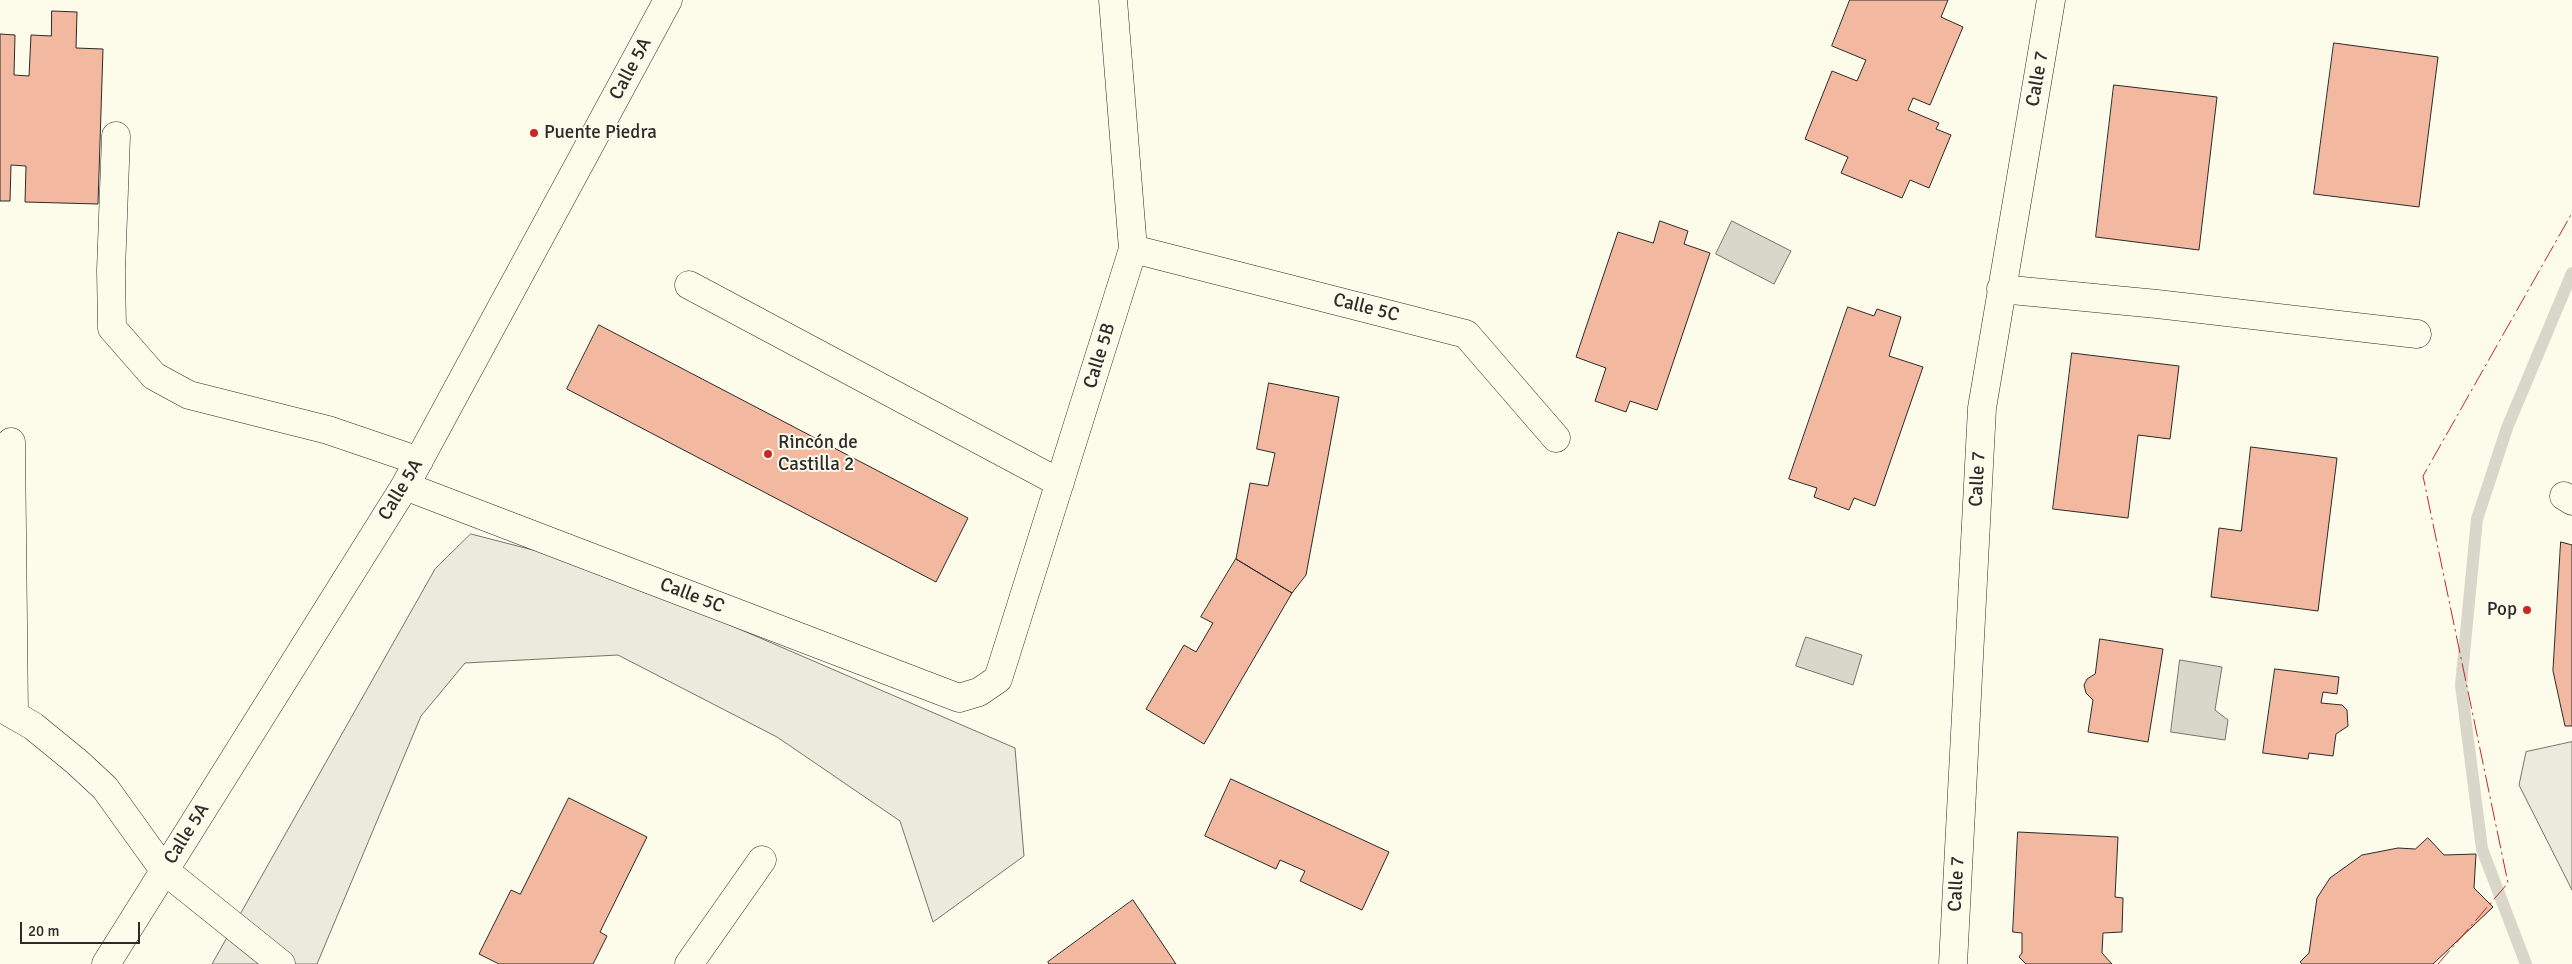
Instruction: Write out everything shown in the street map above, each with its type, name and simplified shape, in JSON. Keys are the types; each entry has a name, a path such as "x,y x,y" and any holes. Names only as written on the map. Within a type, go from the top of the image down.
{"street":[{"name":"Calle 5A","path":"106,964 406,486 668,0"},
{"name":"Calle 5B","path":"979,692 998,679 1133,249 1114,0"},
{"name":"Calle 7","path":"1953,964 1982,408 2051,0"},
{"path":"116,136 111,270 112,328 154,376 189,395 328,430 419,461"},
{"name":"Calle 5C","path":"1133,249 1466,334 1556,438"},
{"path":"689,285 1060,483"},
{"path":"2001,290 2139,302 2417,334"},
{"path":"12,442 7,711 77,762 105,788 164,870 281,964"},
{"name":"Calle 5C","path":"406,486 959,698 979,692"},
{"path":"689,964 762,860"}],"shaded area":[{"path":"1732,221 1791,251 1774,284 1716,254"},
{"path":"471,534 591,565 1015,748 1024,856 933,922 900,821 777,737 618,655 465,663 421,716 317,964 212,964 435,569"},
{"path":"1806,637 1862,655 1853,685 1796,666"},
{"path":"2180,660 2222,667 2215,710 2228,720 2225,740 2171,732"},
{"path":"2572,742 2572,890 2519,785 2526,752"}],"building":[{"path":"1850,0 1948,0 1941,17 1963,27 1930,105 1913,98 1908,110 1939,123 1936,129 1951,135 1929,188 1910,180 1902,198 1841,173 1848,157 1805,139 1832,71 1857,81 1866,60 1832,46"},
{"path":"52,11 77,12 76,48 103,49 98,204 25,202 26,166 11,165 10,201 0,201 0,34 15,35 14,75 29,76 31,35 51,36"},
{"path":"2334,43 2438,57 2419,207 2314,194"},
{"path":"2114,85 2217,97 2199,250 2096,237"},
{"path":"1660,221 1688,231 1684,244 1710,253 1657,410 1630,401 1626,412 1595,401 1606,368 1576,357 1618,232 1653,243"},
{"path":"1848,307 1874,316 1877,309 1901,317 1889,356 1923,367 1875,506 1854,498 1849,510 1814,497 1817,488 1789,479"},
{"name":"Rincón de Castilla 2","path":"599,325 968,518 936,582 567,389"},
{"path":"2072,353 2179,366 2170,439 2138,435 2128,518 2053,509"},
{"path":"1269,383 1339,397 1306,575 1292,593 1236,559 1250,483 1268,486 1275,453 1257,449"},
{"path":"2251,447 2337,458 2318,611 2211,597 2219,528 2241,531"},
{"path":"2561,542 2572,545 2572,726 2565,726 2553,671"},
{"path":"1236,559 1292,593 1204,744 1146,709 1184,645 1196,652 1213,623 1201,617"},
{"path":"2100,639 2163,649 2148,742 2088,732 2093,700 2086,693 2084,685 2087,679 2095,674"},
{"path":"2275,669 2339,677 2337,694 2323,692 2321,703 2342,705 2347,710 2348,726 2336,734 2333,756 2309,753 2308,759 2263,753"},
{"path":"1231,779 1389,852 1362,910 1300,881 1305,871 1280,860 1276,869 1205,836"},
{"path":"569,798 647,837 600,932 607,936 593,964 499,964 479,954 511,890 520,894"},
{"path":"2018,832 2118,837 2115,897 2123,898 2122,932 2103,933 2102,953 2112,964 2026,964 2019,957 2022,953 2022,933 2013,932"},
{"path":"2428,838 2444,855 2476,854 2474,888 2493,907 2433,964 2302,964 2300,962 2309,953 2317,898 2330,878 2362,855 2398,848 2415,849"},
{"path":"1133,900 1176,964 1049,964 1048,962"}],"waterway":[{"path":"2526,964 2482,849 2461,685 2477,519 2507,428 2572,273"}],"power":[{"path":"2438,964 2508,883 2423,476 2572,213"}],"place":[{"name":"Puente Piedra","path":"534,133"},
{"name":"Rincón de Castilla 2","path":"768,454"},
{"name":"Pop","path":"2527,610"}]}
